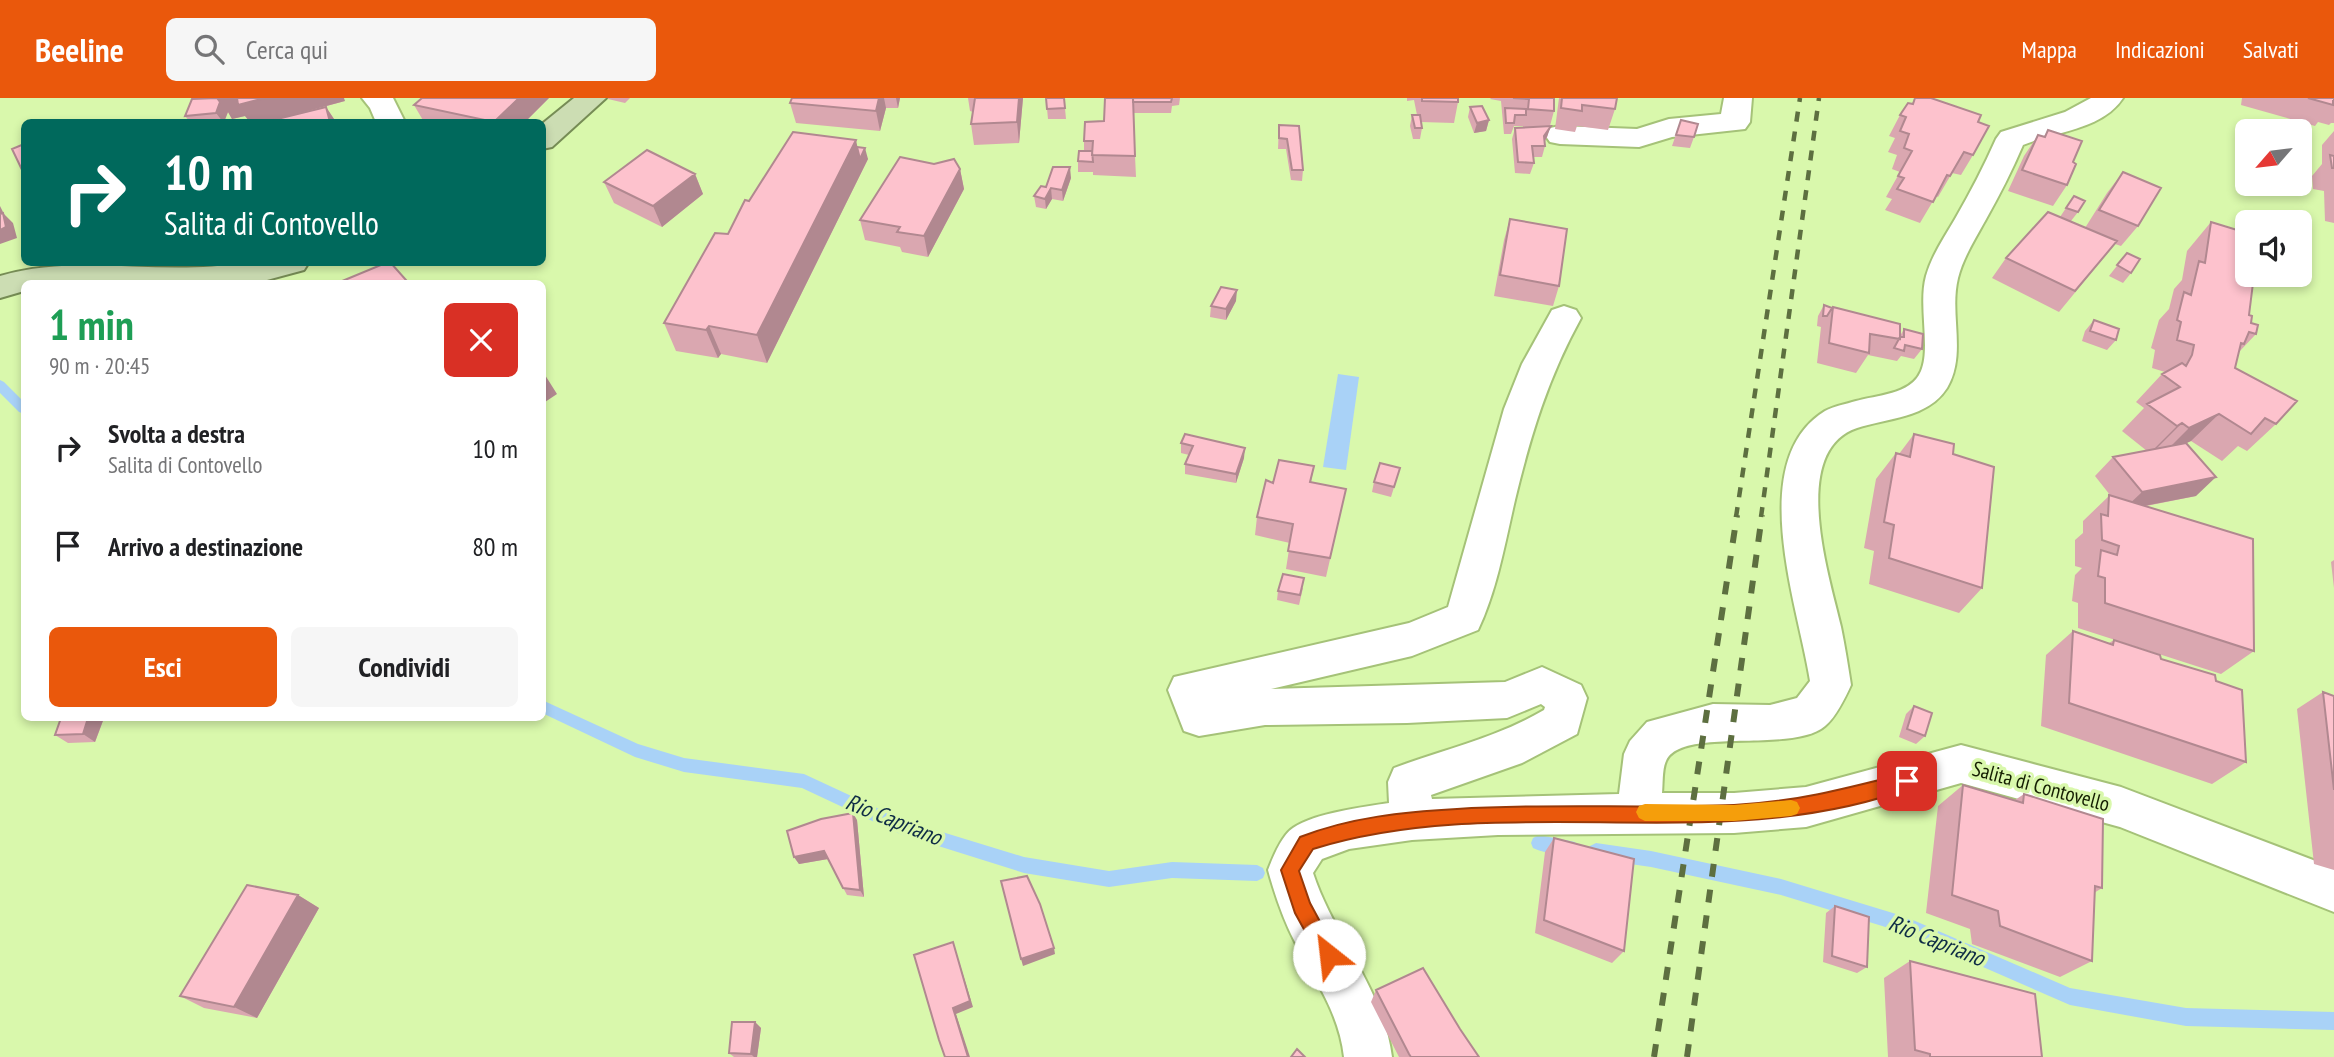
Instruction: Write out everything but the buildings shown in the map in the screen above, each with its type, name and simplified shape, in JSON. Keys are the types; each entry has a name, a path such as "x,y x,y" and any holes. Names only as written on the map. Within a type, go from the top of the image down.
{"main road":[{"path":"546,137 592,98"},
{"path":"190,280 242,276 278,266"},
{"path":"0,287 19,280 70,273 164,280"}],"street":[{"path":"376,98 383,104 389,119"},
{"path":"1560,135 1639,138 1669,128 1735,122 1738,98"},
{"path":"1639,812 1645,754 1662,735 1713,722 1770,723 1810,714 1831,685 1800,528 1801,490 1806,459 1819,434 1836,421 1858,411 1895,405 1921,396 1938,371 1940,286 1950,254 2011,139 2030,130 2082,118 2109,98"},
{"path":"1412,820 1409,782 1535,739 1562,721 1567,698 1542,685 1507,700 1407,705 1265,707 1199,718 1188,690 1412,639 1464,618 1479,576 1488,529 1513,433 1533,378 1564,318"},
{"name":"Salita di Contovello","path":"1368,1057 1367,1042 1342,979 1302,906 1290,870 1307,843 1349,830 1412,820 1498,815 1734,813 1806,807 1961,764 2121,807 2334,890"}],"water":[{"path":"1338,374 1359,377 1346,470 1323,467"}],"waterway":[{"name":"Rio Capriano","path":"0,385 21,406"},
{"name":"Rio Capriano","path":"546,708 635,750 684,765 804,781 900,827 1024,865 1109,879 1172,870 1257,873"},
{"name":"Rio Capriano","path":"1539,843 1569,847"},
{"name":"Rio Capriano","path":"1596,851 1651,859 1781,887 1906,925 2070,996 2186,1017 2334,1021"}],"railway":[{"path":"1736,517 1800,98"},
{"path":"1761,517 1819,98"},
{"path":"1654,1057 1737,515"},
{"path":"1687,1057 1762,515"}],"slow traffic":[{"path":"1645,812 1734,813 1791,808"}],"route":[{"path":"1329,955 1302,906 1290,870 1307,843 1349,830 1412,820 1498,815 1734,813 1806,807 1907,781"}]}
